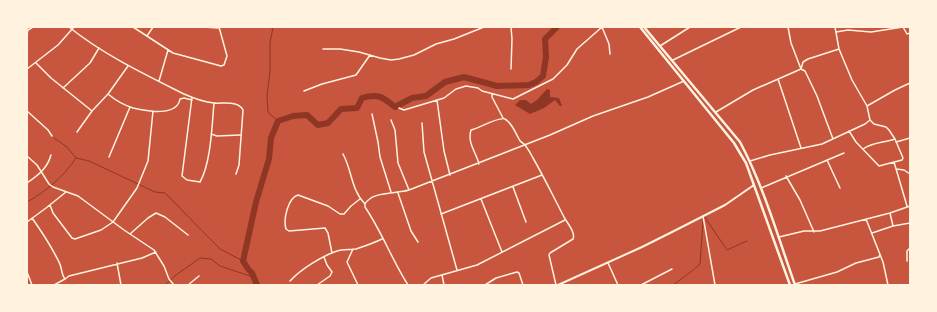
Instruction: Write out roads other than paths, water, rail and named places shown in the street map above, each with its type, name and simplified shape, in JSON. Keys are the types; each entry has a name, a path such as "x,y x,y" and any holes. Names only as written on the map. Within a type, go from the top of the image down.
{"main road":[{"path":"640,27 734,143 746,163 790,285"},
{"path":"644,27 740,142 750,161 795,285"},
{"path":"759,199 764,198"}],"street":[{"path":"27,34 28,30 33,27"},
{"path":"69,27 128,66 192,97 214,103 225,103 239,105 242,107 239,165 236,174"},
{"path":"27,69 58,45 74,27"},
{"path":"134,27 168,50 193,59 216,65 224,65 226,56 219,27 202,27"},
{"path":"147,36 153,27"},
{"path":"323,49 340,49 391,60 399,59 414,55 436,44 454,39 484,27"},
{"path":"511,27 511,70"},
{"path":"399,108 404,110 444,98 456,89 466,86 478,88 482,91 513,99 553,79 567,64 577,49 602,27 609,44 610,54"},
{"path":"660,46 690,27"},
{"path":"672,61 741,27"},
{"path":"788,27 791,43 801,69 805,71 817,96 833,139"},
{"path":"835,27 839,49 852,80 867,106 870,120 877,125 886,127 895,139 903,158 879,166 856,142 850,132"},
{"path":"836,32 848,30 871,32 903,27 907,34 910,33"},
{"path":"63,88 90,63 99,48"},
{"path":"801,69 803,62 808,59 839,49"},
{"path":"160,81 168,50"},
{"path":"304,91 322,84 356,75 370,55"},
{"path":"36,63 63,88 92,111"},
{"path":"77,132 92,111 108,94 128,66"},
{"path":"716,112 753,90 801,69"},
{"path":"778,79 801,148"},
{"path":"365,204 369,200 383,193 398,193 450,175 593,116 635,102 684,81"},
{"path":"867,106 910,83"},
{"path":"108,94 130,107 153,111 171,110 179,105 180,99 184,98 192,100"},
{"path":"492,94 492,97 503,118 506,119 512,126 519,140 525,145 574,236 573,239 549,254 557,285 656,241 725,205 754,185"},
{"path":"192,97 182,176 188,180 200,182 206,164 212,135 214,103"},
{"path":"437,100 444,151 450,175"},
{"path":"109,157 130,107"},
{"path":"27,111 48,130 52,136"},
{"path":"50,205 72,238 75,239 101,230 113,222 137,188 148,161 153,111"},
{"path":"372,114 380,157 391,192"},
{"path":"479,164 470,142 471,130 503,118"},
{"path":"391,120 395,130 398,163 409,190"},
{"path":"750,161 822,144 850,132 870,120"},
{"path":"422,123 424,152 456,270"},
{"path":"212,135 240,135"},
{"path":"896,142 910,138"},
{"path":"863,149 869,145 880,142 884,143 895,139"},
{"path":"760,188 844,153"},
{"path":"343,154 354,188 376,223 382,239 407,285"},
{"path":"27,183 42,173 51,155"},
{"path":"27,156 32,160 53,187 78,196 156,252 174,285"},
{"path":"827,160 840,188"},
{"path":"778,237 804,230 814,232 820,231 890,213 909,206 894,162"},
{"path":"896,170 904,170 910,174"},
{"path":"441,214 542,175"},
{"path":"786,176 800,200 814,232"},
{"path":"513,187 526,222"},
{"path":"27,222 66,192"},
{"path":"398,193 411,231 418,242"},
{"path":"332,253 328,233 325,228 289,231 286,229 285,220 293,198 298,195 328,206 340,214 344,214 360,199"},
{"path":"481,199 502,252"},
{"path":"130,234 156,213 165,217 188,235"},
{"path":"890,213 893,226"},
{"path":"703,216 715,285"},
{"path":"32,218 44,234 60,265 65,279"},
{"path":"866,219 880,254 888,285"},
{"path":"423,285 431,278 477,265 565,220"},
{"path":"872,233 893,226 910,223"},
{"path":"290,281 302,270 332,253 339,250 353,249 382,239"},
{"path":"907,261 907,251 910,248"},
{"path":"353,249 347,262 358,285"},
{"path":"54,285 69,276 142,258 156,252"},
{"path":"795,285 837,272 856,263 879,256 880,254"},
{"path":"317,285 330,276 332,272 324,257"},
{"path":"117,263 121,285"},
{"path":"608,263 618,285"},
{"path":"640,285 672,269"},
{"path":"27,272 32,285"},
{"path":"484,285 496,278 517,272 519,273 523,285"},
{"path":"442,275 444,285"},
{"path":"188,285 199,276"}],"waterway":[{"path":"273,27 270,43 270,71 267,96 268,112 278,121"},
{"path":"257,285 252,273 243,261 256,202 269,159 271,138 278,121 293,116 307,115 318,125 328,123 341,109 357,108 362,98 372,96 380,97 395,107 412,98 426,96 445,82 464,77 497,86 529,85 536,82 543,76 546,57 545,39 557,27"},
{"path":"54,138 67,147 76,158 89,161 155,192 165,193 220,249 243,261"},
{"path":"27,202 54,183 76,158"},
{"path":"704,216 727,250 747,241"},
{"path":"673,285 700,264 703,221"},
{"path":"165,285 200,258 211,259 220,266 253,277"}]}
